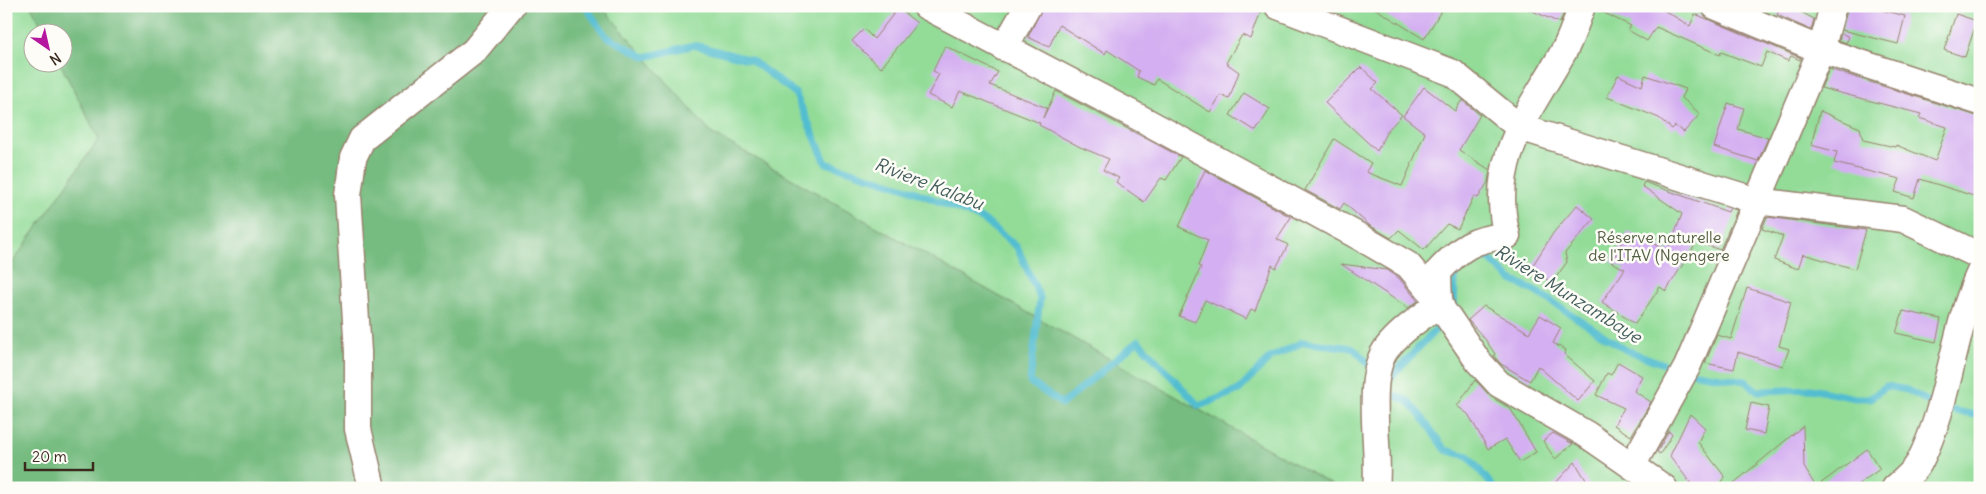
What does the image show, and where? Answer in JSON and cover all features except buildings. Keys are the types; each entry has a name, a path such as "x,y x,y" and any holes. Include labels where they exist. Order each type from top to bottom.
{"street":[{"path":"372,488 358,429 358,352 348,194 353,158 362,139 474,51 511,6"},
{"path":"926,6 1165,131 1408,265 1446,314 1478,361 1499,384 1586,434 1664,488"},
{"path":"1004,48 1028,6"},
{"path":"1278,6 1453,73 1519,127 1757,201 1903,219 1980,256"},
{"path":"1446,314 1438,272 1456,252 1484,238 1507,236 1502,218 1502,190 1506,160 1519,127 1566,46 1582,6"},
{"path":"1714,6 1821,50 1980,102"},
{"path":"1632,466 1682,375 1821,50 1833,6"},
{"path":"1895,488 1918,464 1927,443 1940,408 1977,285"},
{"path":"1376,488 1378,469 1375,410 1377,372 1386,349 1400,335 1446,314"}],"green space":[{"path":"6,6 31,6 40,22 22,22 22,72 65,72 99,139 13,262 6,282"},
{"path":"31,6 601,6 711,133 1337,488 14,488 6,477 6,282 13,262 99,139 65,72 72,72 72,22 40,22"},
{"name":"Réserve naturelle de l'ITAV (Ngengere","path":"601,6 1980,6 1980,488 1337,488 711,133"}],"waterway":[{"name":"Riviere Kalabu","path":"585,6 606,36 645,57 694,45 751,60 795,93 826,163 908,189 984,220 1017,247 1040,298 1030,382 1062,404 1138,341 1199,406 1239,390 1270,358 1303,342 1353,348 1372,367"},
{"name":"Riviere Munzambaye","path":"1454,313 1455,277 1461,259 1488,258 1510,279 1540,294 1626,350 1680,370"},
{"name":"Riviere Munzambaye","path":"1386,382 1444,321"},
{"name":"Riviere Munzambaye","path":"1690,372 1745,381 1758,391 1811,389 1855,398 1871,398 1886,386 1907,390 1935,405"},
{"path":"1384,387 1383,391 1408,401 1445,450 1468,456 1494,488"},
{"path":"1945,409 1980,416"}]}
